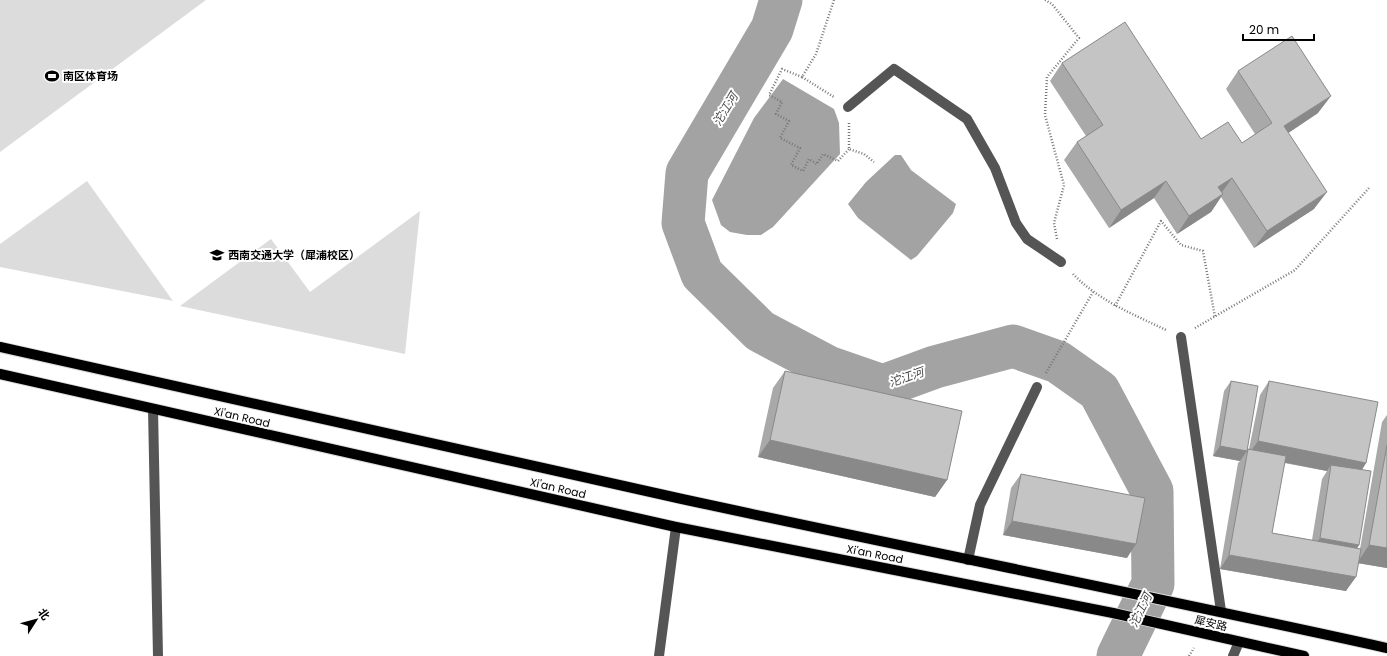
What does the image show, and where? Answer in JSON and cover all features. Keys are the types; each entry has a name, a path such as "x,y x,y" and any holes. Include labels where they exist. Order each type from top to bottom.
{"main road":[{"name":"Xi'an Road","path":"0,347 673,498 1101,588 1190,604 1387,648"},
{"name":"Xi'an Road","path":"0,374 676,527 1113,613"},
{"name":"犀安路","path":"1113,613 1304,656"}],"street":[{"path":"848,106 894,69 967,120 995,168 1016,223 1028,239 1061,262"},
{"path":"1181,337 1221,611"},
{"path":"968,560 980,505 1037,387"},
{"path":"153,409 158,656"},
{"path":"659,656 676,527"},
{"path":"1233,656 1239,642"}],"path":[{"path":"802,77 816,54 834,0"},
{"path":"1045,0 1052,4 1079,38 1047,77 1045,115 1064,185 1054,223 1061,262 1086,288 1115,306 1181,337 1296,270 1369,188"},
{"path":"782,69 802,77 848,106 849,149 838,161 823,154 817,164 809,159 803,171 792,164 800,148 780,138 789,121 776,114 782,102 769,95 782,69"},
{"path":"849,149 864,154 874,162"},
{"path":"1115,306 1161,221 1180,246 1203,251 1215,317"},
{"path":"1037,387 1093,292"}],"shaded area":[{"name":"南区体育场","path":"0,0 206,0 0,152"},
{"path":"783,79 834,109 839,123 840,154 773,227 761,235 747,235 730,232 721,225 712,200 754,118"},
{"path":"895,155 901,155 911,170 956,204 953,213 917,256 911,260 858,218 848,204 866,182"},
{"path":"87,181 173,301 0,267 0,244"},
{"path":"420,211 405,354 180,306 271,239 310,292"}],"building":[{"path":"1125,22 1201,139 1228,122 1242,143 1272,123 1238,71 1292,36 1331,96 1284,126 1327,192 1267,231 1232,178 1218,187 1223,194 1189,216 1166,181 1121,210 1077,142 1103,125 1062,63"},
{"path":"785,371 962,411 947,480 770,440"},
{"path":"1231,381 1258,386 1247,451 1220,446"},
{"path":"1269,381 1378,402 1366,463 1258,441"},
{"path":"1387,445 1387,548 1369,545"},
{"path":"1248,449 1286,456 1272,533 1361,549 1356,577 1229,555"},
{"path":"1331,465 1371,471 1359,545 1320,538"},
{"path":"1021,474 1145,498 1136,544 1012,521"}],"waterway":[{"name":"沱江河","path":"781,0 772,29 687,173 683,223 702,274 760,331 828,367 883,386 935,367 1013,346 1058,362 1099,391 1152,491 1153,584 1118,656"}],"place":[{"name":"南区体育场","path":"52,76"},
{"name":"西南交通大学（犀浦校区）","path":"217,255"}]}
